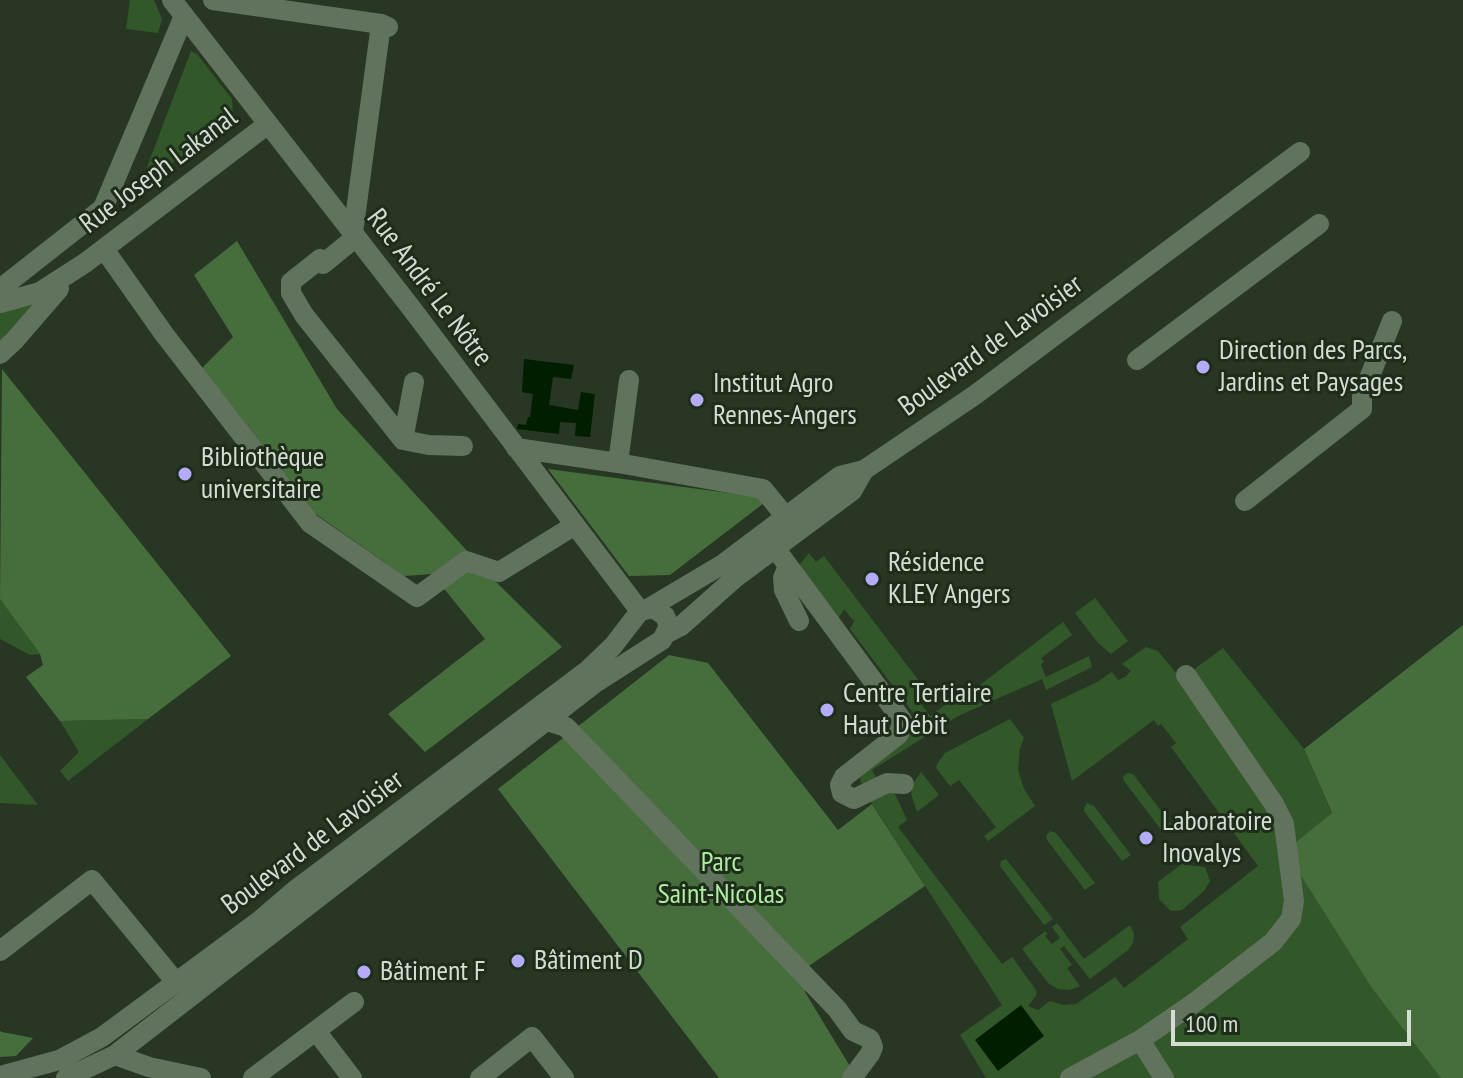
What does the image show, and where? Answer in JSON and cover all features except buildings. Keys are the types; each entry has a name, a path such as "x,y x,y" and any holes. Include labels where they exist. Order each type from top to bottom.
{"street":[{"path":"213,0 385,25 354,235 322,262 291,282 291,293 304,315 403,440 463,446"},
{"path":"0,289 103,208 175,4"},
{"name":"Rue André Le Nôtre","path":"175,4 641,612"},
{"name":"Rue Joseph Lakanal","path":"0,303 40,292 85,263 268,124"},
{"name":"Boulevard de Lavoisier","path":"0,1076 35,1068 82,1049 139,1010 588,670 641,612 723,564 840,476 864,470 975,395 1300,152"},
{"path":"1137,360 1319,224"},
{"path":"104,249 164,334 310,523 417,597 466,561 499,572 575,525"},
{"name":"Rue Joseph Lakanal","path":"0,354 85,263"},
{"path":"1245,501 1362,409 1362,396 1392,321"},
{"path":"618,463 629,380"},
{"path":"403,440 414,382"},
{"path":"516,448 763,489 786,517"},
{"name":"Boulevard de Lavoisier","path":"66,1078 115,1055 595,683 681,626 735,578 852,491 864,470"},
{"path":"775,548 902,720 899,734 844,777 840,785 842,793 854,799 887,783 904,784"},
{"path":"788,566 783,584 790,607 799,621"},
{"path":"657,609 665,616 669,626 661,639 647,644 637,639 633,629 641,612 657,609"},
{"path":"1070,1078 1140,1040 1194,1003 1273,942 1286,928 1293,910 1284,824 1274,804 1186,675"},
{"path":"547,721 566,727 837,1009 853,1031 870,1039 873,1047 870,1054 852,1078"},
{"path":"0,951 92,880 175,981"},
{"path":"253,1078 354,1002"},
{"path":"316,1031 352,1078"},
{"path":"480,1078 532,1037 564,1078"},
{"path":"1140,1040 1164,1078"},
{"path":"115,1055 149,1067 201,1078"}],"shaded area":[{"path":"130,0 154,0 162,19 158,33 126,29"},
{"path":"191,51 197,54 232,99 233,115 219,129 152,178 147,167"},
{"path":"38,299 0,346 0,309"},
{"path":"524,359 574,365 571,379 553,377 549,405 578,410 581,392 595,394 590,437 575,436 576,423 560,422 559,434 517,429 518,424 526,425 530,417 533,394 522,392"},
{"path":"809,553 816,562 824,556 925,685 914,694 930,716 959,695 957,685 972,691 1063,622 1072,635 1041,658 1046,677 1089,656 1092,667 1046,690 1042,679 958,716 872,770 877,780 863,789 859,775 914,731 915,715 850,629 854,621 844,609 837,621 796,569"},
{"path":"1095,598 1128,641 1111,654 1098,643 1075,613"},
{"path":"0,599 40,654 30,655 0,639"},
{"path":"1146,647 1158,651 1181,679 1223,648 1304,749 1332,814 1295,843 1442,1078 986,1078 960,1035 1002,1005 868,797 893,792 907,820 898,827 1002,964 1012,957 1036,990 1036,996 1028,1006 1038,1010 1050,1001 1063,1005 1076,1004 1115,977 1124,988 1188,939 1180,927 1258,866 1171,747 1176,743 1154,720 1072,781 1051,704 1112,672 1118,680 1125,677 1131,671 1122,664"},
{"path":"148,719 68,781 60,771 79,752 60,721"},
{"path":"1010,719 1024,738 1018,770 1024,789 1035,806 988,841 984,836 996,827 959,780 950,786 936,768 945,753"},
{"path":"0,755 38,805 0,803"},
{"path":"921,772 939,795 917,812 911,793"},
{"path":"1127,773 1133,774 1171,824 1162,831 1124,781"},
{"path":"1087,803 1094,806 1131,855 1122,861 1084,811"},
{"path":"1050,831 1056,833 1095,883 1085,890 1047,840"},
{"path":"1006,859 1053,919 1044,925 1000,866 1001,861"},
{"path":"1183,863 1205,867 1210,881 1204,891 1182,910 1171,911 1159,899 1158,882"},
{"path":"1057,923 1084,959 1130,925 1134,934 1133,943 1090,979 1064,946 1060,949 1072,965 1067,968 1080,986 1070,990 1058,989 1048,983 1022,949 1045,931 1052,944 1060,938 1052,927"},
{"path":"1021,1005 1044,1036 998,1071 975,1040"}],"green space":[{"path":"237,241 337,409 492,578 562,647 425,752 388,714 485,639 432,574 404,576 313,512 200,370 233,337 194,275"},
{"path":"2,369 231,656 148,719 60,721 26,677 43,665 40,654 0,599"},
{"path":"548,469 759,497 764,503 670,575 629,576"},
{"path":"1463,625 1463,1078 1441,1078 1372,988 1295,866 1295,843 1332,813 1304,749"},
{"name":"Parc Saint-Nicolas","path":"669,655 708,663 838,830 872,804 925,886 806,968 805,992 857,1078 719,1078 498,789"},
{"path":"0,1031 33,1038 16,1056 0,1057"}],"place":[{"name":"Direction des Parcs, Jardins et Paysages","path":"1203,367"},
{"name":"Institut Agro Rennes-Angers","path":"697,400"},
{"name":"Bibliothèque universitaire","path":"185,474"},
{"name":"Résidence KLEY Angers","path":"872,579"},
{"name":"Centre Tertiaire Haut Débit","path":"827,710"},
{"name":"Laboratoire Inovalys","path":"1146,838"},
{"name":"Bâtiment D","path":"518,961"},
{"name":"Bâtiment F","path":"364,972"}]}
